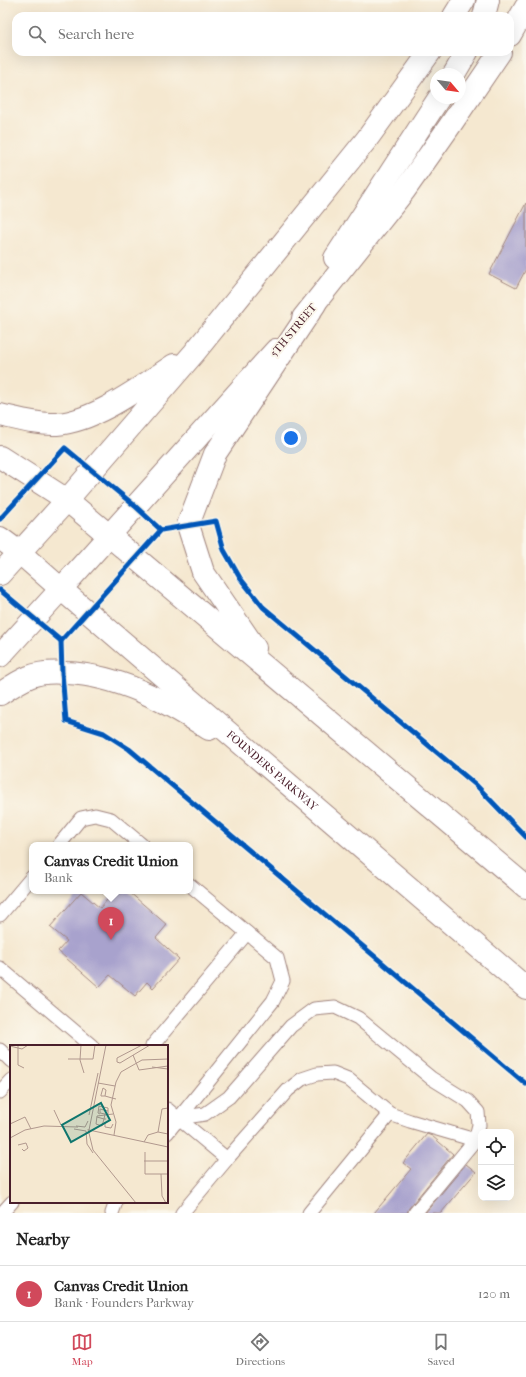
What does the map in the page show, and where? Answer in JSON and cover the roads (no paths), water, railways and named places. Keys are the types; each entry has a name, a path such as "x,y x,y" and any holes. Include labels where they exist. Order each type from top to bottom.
{"main road":[{"path":"456,12 464,0"},
{"path":"485,12 488,0"},
{"path":"514,28 526,7"},
{"path":"0,574 67,500 194,353 367,139 427,56"},
{"path":"458,68 465,56"},
{"name":"5TH STREET","path":"0,656 221,412 315,304 404,191 454,121 497,56"},
{"path":"270,357 435,104"},
{"path":"275,675 236,622 203,572 188,525 215,454 315,304"},
{"path":"0,415 35,422 57,424 81,419 102,411 194,353"},
{"path":"0,457 67,500 526,887"},
{"name":"FOUNDERS PARKWAY","path":"0,538 19,552 526,988"},
{"path":"0,694 30,676 49,673 84,674 118,682 152,696 198,722 280,777"}],"lane":[{"path":"61,842 81,818 95,814 111,819 138,842"},
{"path":"0,915 29,881"},
{"path":"168,1132 273,1001 283,981 277,958 193,888"},
{"path":"153,1045 247,933"},
{"path":"0,968 91,1045"},
{"path":"178,1118 205,1114 229,1097 291,1026 314,1009 335,1007 358,1018 431,1078 468,1101 478,1112 479,1124 475,1140 415,1213"},
{"path":"182,1213 288,1090 302,1079 317,1074 334,1073 348,1079 390,1114 475,1140"},
{"path":"0,1092 10,1081"},
{"path":"168,1110 228,1159"},
{"path":"309,1213 390,1114"},
{"path":"2,1213 11,1203"},
{"path":"112,1213 116,1203"}],"place":[{"name":"Canvas Credit Union","path":"111,940"}]}
